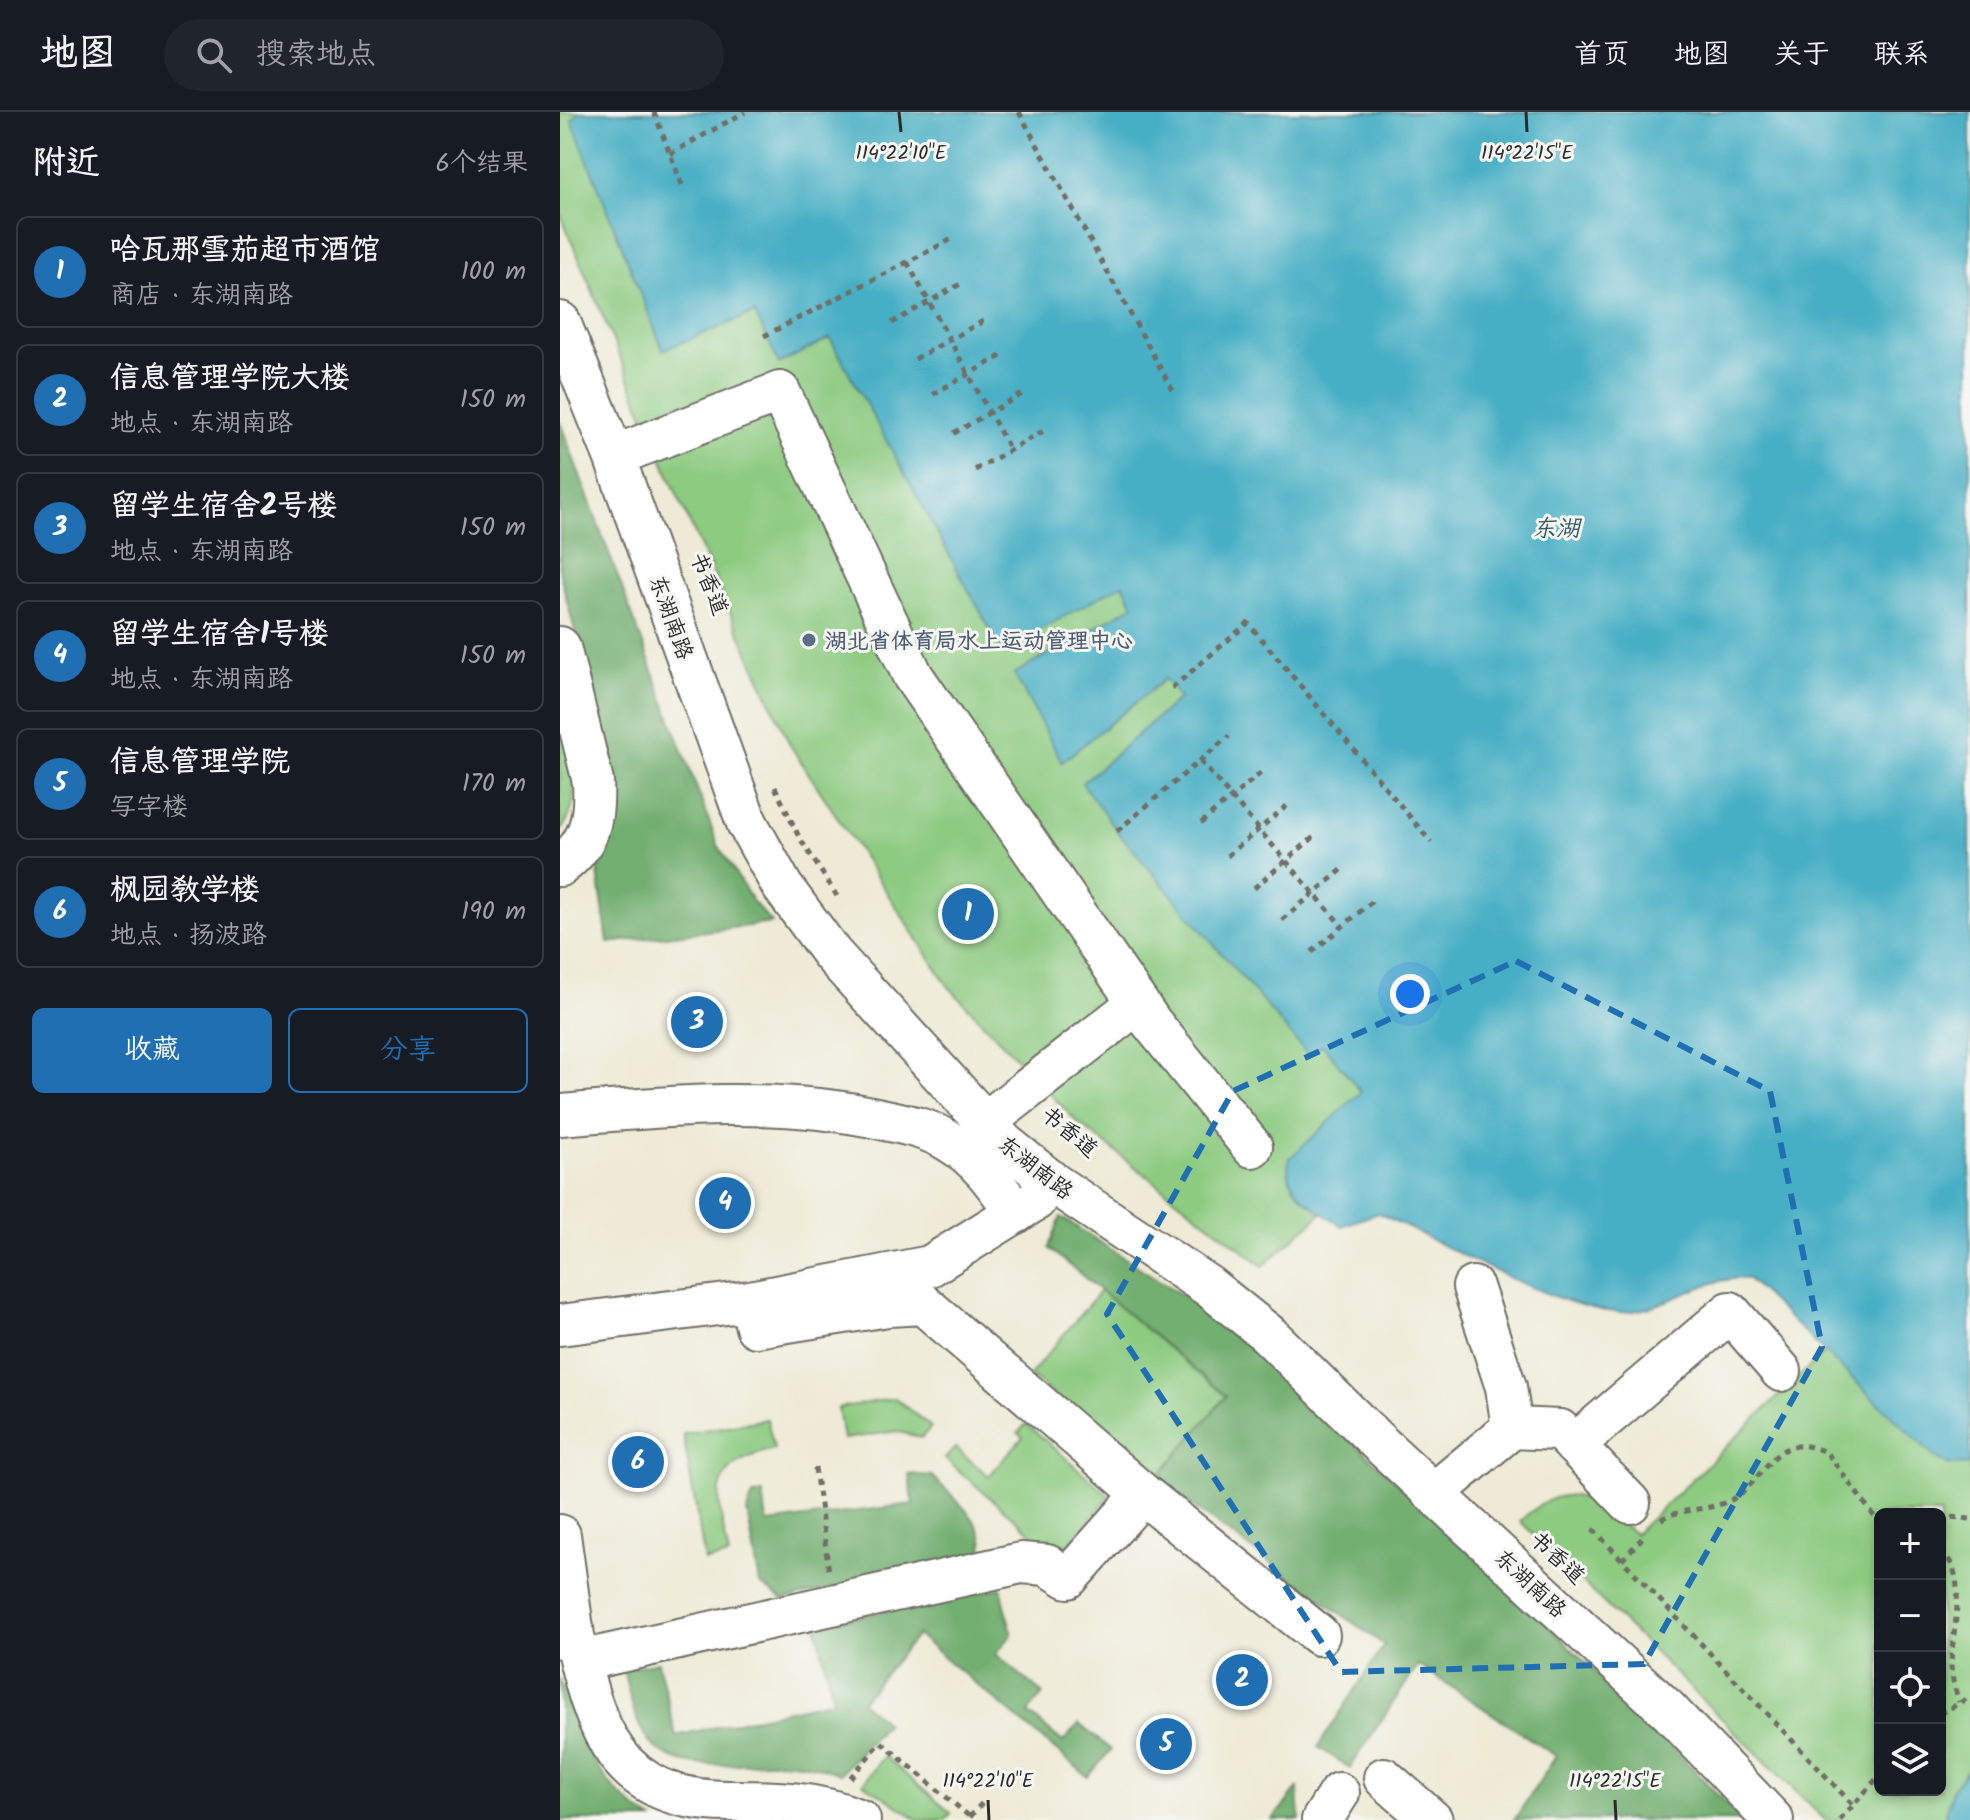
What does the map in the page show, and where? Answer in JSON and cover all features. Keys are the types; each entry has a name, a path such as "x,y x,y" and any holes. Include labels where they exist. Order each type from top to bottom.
{"street":[{"name":"东湖南路","path":"560,322 614,456 747,823 766,861 832,954 994,1134 1056,1185 1237,1308 1668,1710 1773,1820"},
{"path":"614,456 780,392 913,676 1144,1013 1252,1147"},
{"path":"560,647 593,782 594,804 592,825 586,840 575,856 560,866"},
{"path":"994,1134 1144,1013"},
{"path":"560,1115 668,1106 757,1105 849,1112 907,1125 949,1141 1026,1206 930,1266 750,1301 560,1325"},
{"path":"930,1266 988,1331"},
{"path":"1473,1287 1506,1387 1512,1428"},
{"path":"750,1301 756,1327 888,1306 923,1304 1143,1494 1319,1635"},
{"path":"1574,1445 1730,1312 1781,1371"},
{"path":"1434,1493 1512,1428 1560,1430 1645,1519"},
{"path":"571,1645 834,1605 1021,1563 1047,1565 1068,1578 1143,1494"},
{"path":"560,1535 571,1645 612,1750 625,1766 645,1782 692,1798 768,1800 843,1813"},
{"path":"1384,1778 1432,1820"}],"path":[{"path":"654,112 682,185"},
{"path":"670,154 745,112"},
{"path":"1019,112 1173,391"},
{"path":"764,336 952,239"},
{"path":"907,262 966,375 1010,450"},
{"path":"892,323 962,283"},
{"path":"915,359 985,320"},
{"path":"933,394 1003,355"},
{"path":"954,433 1024,393"},
{"path":"975,470 1045,430"},
{"path":"1172,688 1248,623 1431,842"},
{"path":"1117,831 1229,736"},
{"path":"1200,761 1342,926"},
{"path":"1201,823 1263,771"},
{"path":"773,782 799,837 840,900"},
{"path":"1227,856 1289,804"},
{"path":"1254,888 1315,836"},
{"path":"1282,920 1344,868"},
{"path":"1312,952 1374,900"},
{"path":"1622,1560 1645,1519 1731,1500 1772,1457 1781,1451 1799,1447 1827,1453 1874,1516"},
{"path":"815,1468 834,1605"},
{"path":"1946,1517 1970,1519"},
{"path":"1593,1529 1853,1805"},
{"path":"1946,1555 1958,1571 1951,1666 1959,1702"},
{"path":"1946,1710 1970,1697"},
{"path":"843,1813 881,1742 969,1818 982,1803"},
{"path":"1840,1820 1874,1782"}],"highlighted area":[{"path":"1516,961 1770,1091 1822,1347 1644,1664 1341,1672 1107,1314 1233,1091"}],"green space":[{"path":"560,112 1094,112 1578,985 1263,1266 1076,1121 948,986 790,745 676,492 560,213"},
{"path":"560,422 718,845 753,902 772,923 608,943 596,859 613,798 608,756 560,574"},
{"path":"560,726 574,794 568,819 560,831"},
{"path":"1061,1217 1196,1304 1248,1345 1424,1507 1652,1726 1742,1820 1514,1820 1556,1756 1418,1665 1350,1768 1318,1747 1384,1645 1156,1480 1226,1396 1049,1248"},
{"path":"1100,1291 1226,1396 1156,1480 1030,1375"},
{"path":"1826,1351 1938,1460 1950,1465 1970,1464 1970,1767 1952,1790 1944,1820 1825,1820 1520,1521 1537,1507 1566,1496 1579,1497 1605,1510 1635,1534"},
{"path":"895,1398 931,1427 921,1438 897,1431 843,1439 838,1408"},
{"path":"767,1419 774,1449 735,1465 725,1475 720,1487 721,1517 729,1556 705,1561 683,1434"},
{"path":"1026,1424 1110,1496 1058,1556 945,1459 955,1448 989,1476 1023,1437 1018,1433"},
{"path":"909,1474 932,1476 967,1512 981,1533 981,1555 783,1600 760,1584 747,1511 753,1495 763,1493 767,1523 913,1504"},
{"path":"1001,1588 1012,1634 996,1654 1043,1694 1028,1713 1063,1742 1079,1724 1111,1750 1088,1777 917,1635 861,1702 886,1723 840,1774 804,1763 716,1765 678,1760 662,1753 648,1740 635,1715 623,1669 658,1662 676,1736 833,1700 816,1625"},
{"path":"560,1679 584,1741 604,1776 617,1792 653,1820 560,1820"},
{"path":"884,1756 951,1813 945,1820 919,1820 863,1783"},
{"path":"1298,1788 1300,1820 1272,1820"}],"water":[{"name":"东湖","path":"579,112 1970,112 1970,1464 1950,1465 1938,1460 1748,1279 1703,1286 1642,1310 1601,1310 1537,1290 1378,1213 1342,1226 1304,1198 1290,1180 1290,1158 1361,1092 1323,1045 1308,1055 1117,831 1082,783 1180,698 1165,679 1062,762 1014,674 1134,605 1123,584 1002,651 830,338 779,364 755,313 663,350 572,121"},
{"path":"1970,1767 1970,1820 1944,1820 1952,1789"}],"place":[{"name":"湖北省体育局水上运动管理中心","path":"809,640"},
{"name":"哈瓦那雪茄超市酒馆","path":"968,914"},
{"name":"留学生宿舍2号楼","path":"697,1022"},
{"name":"留学生宿舍1号楼","path":"725,1203"},
{"name":"枫园教学楼","path":"638,1462"},
{"name":"信息管理学院大楼","path":"1242,1680"},
{"name":"信息管理学院","path":"1166,1744"}]}
